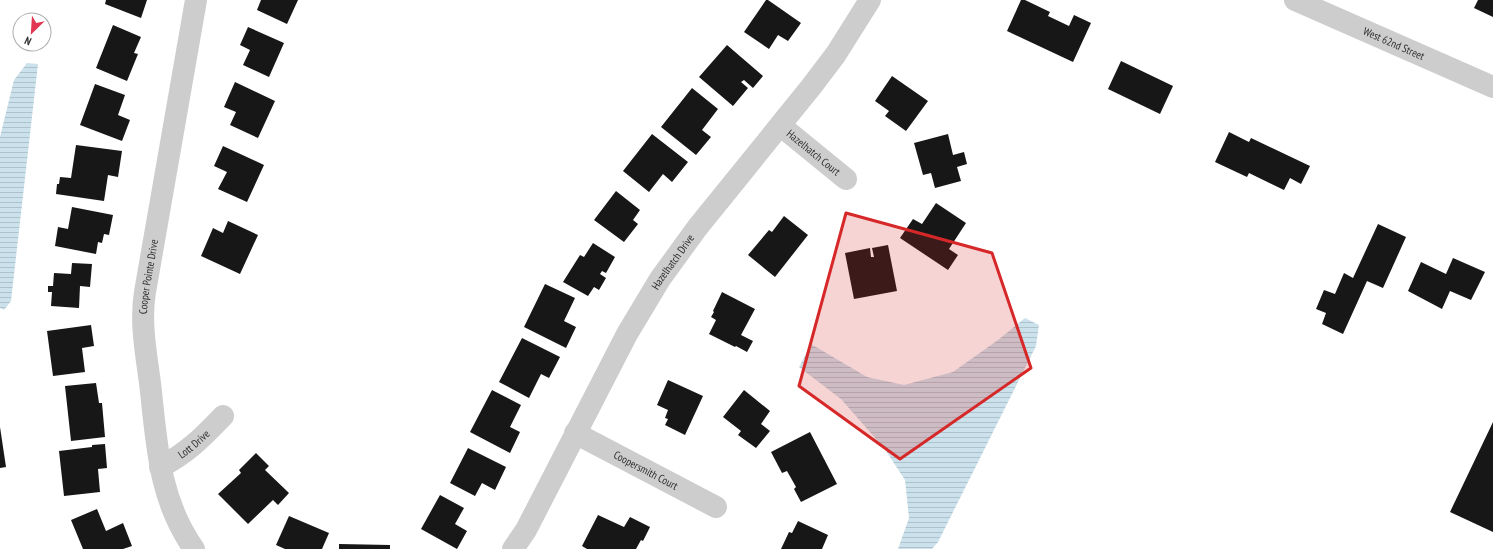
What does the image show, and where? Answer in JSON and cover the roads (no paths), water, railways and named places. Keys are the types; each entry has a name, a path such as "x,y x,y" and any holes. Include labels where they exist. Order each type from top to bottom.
{"street":[{"name":"Cooper Pointe Drive","path":"194,549 179,525 164,487 160,467 143,331 144,299 196,0"},
{"name":"Hazelhatch Drive","path":"513,549 526,530 627,334 660,279 697,228 781,126 836,54 870,0"},
{"name":"West 62nd Street","path":"1295,0 1493,88"},
{"name":"Hazelhatch Court","path":"781,126 846,179"},
{"name":"Lott Drive","path":"160,467 190,449 223,416"},
{"name":"Coopersmith Court","path":"575,433 716,508"}],"water":[{"path":"27,63 38,64 11,301 4,310 0,308 0,137 14,80"},
{"path":"1025,318 1039,325 1036,346 938,542 932,549 898,549 909,518 905,480 884,448 841,399 799,367 811,344 867,377 904,385 953,372 998,340"}]}
